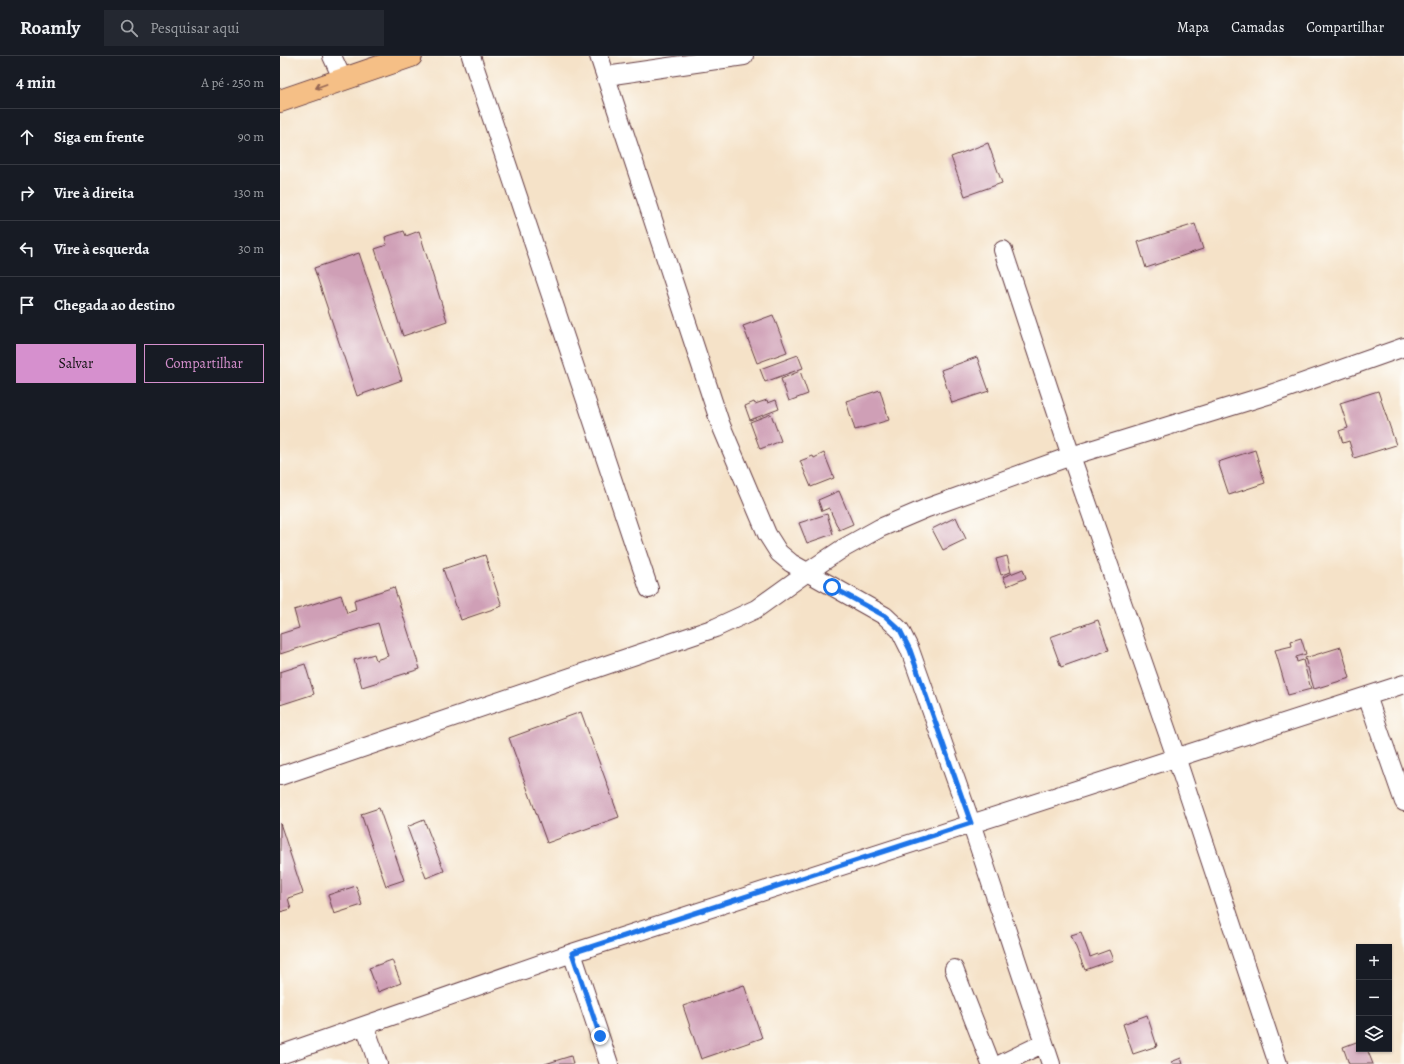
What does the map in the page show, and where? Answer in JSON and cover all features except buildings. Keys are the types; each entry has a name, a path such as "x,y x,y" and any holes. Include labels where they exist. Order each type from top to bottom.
{"highway":[{"path":"280,100 411,56"}],"street":[{"path":"332,56 342,78"},
{"path":"471,56 649,589"},
{"path":"599,56 720,423 767,534 779,553 791,563 806,573 885,616 900,630 910,650 971,823 1051,1064"},
{"path":"606,76 744,56"},
{"path":"1003,250 1071,456 1176,757 1278,1064"},
{"path":"280,776 715,628 756,609 842,549 880,528 934,505 1071,456 1268,395 1404,347"},
{"path":"280,1055 572,953 1404,684"},
{"path":"1367,696 1404,802"},
{"path":"572,953 609,1064"},
{"path":"954,969 991,1064"},
{"path":"365,1026 378,1064"},
{"path":"1001,1064 1044,1043"}],"route":[{"path":"600,1036 572,953 971,823 910,650 900,630 885,616 832,587"}]}
